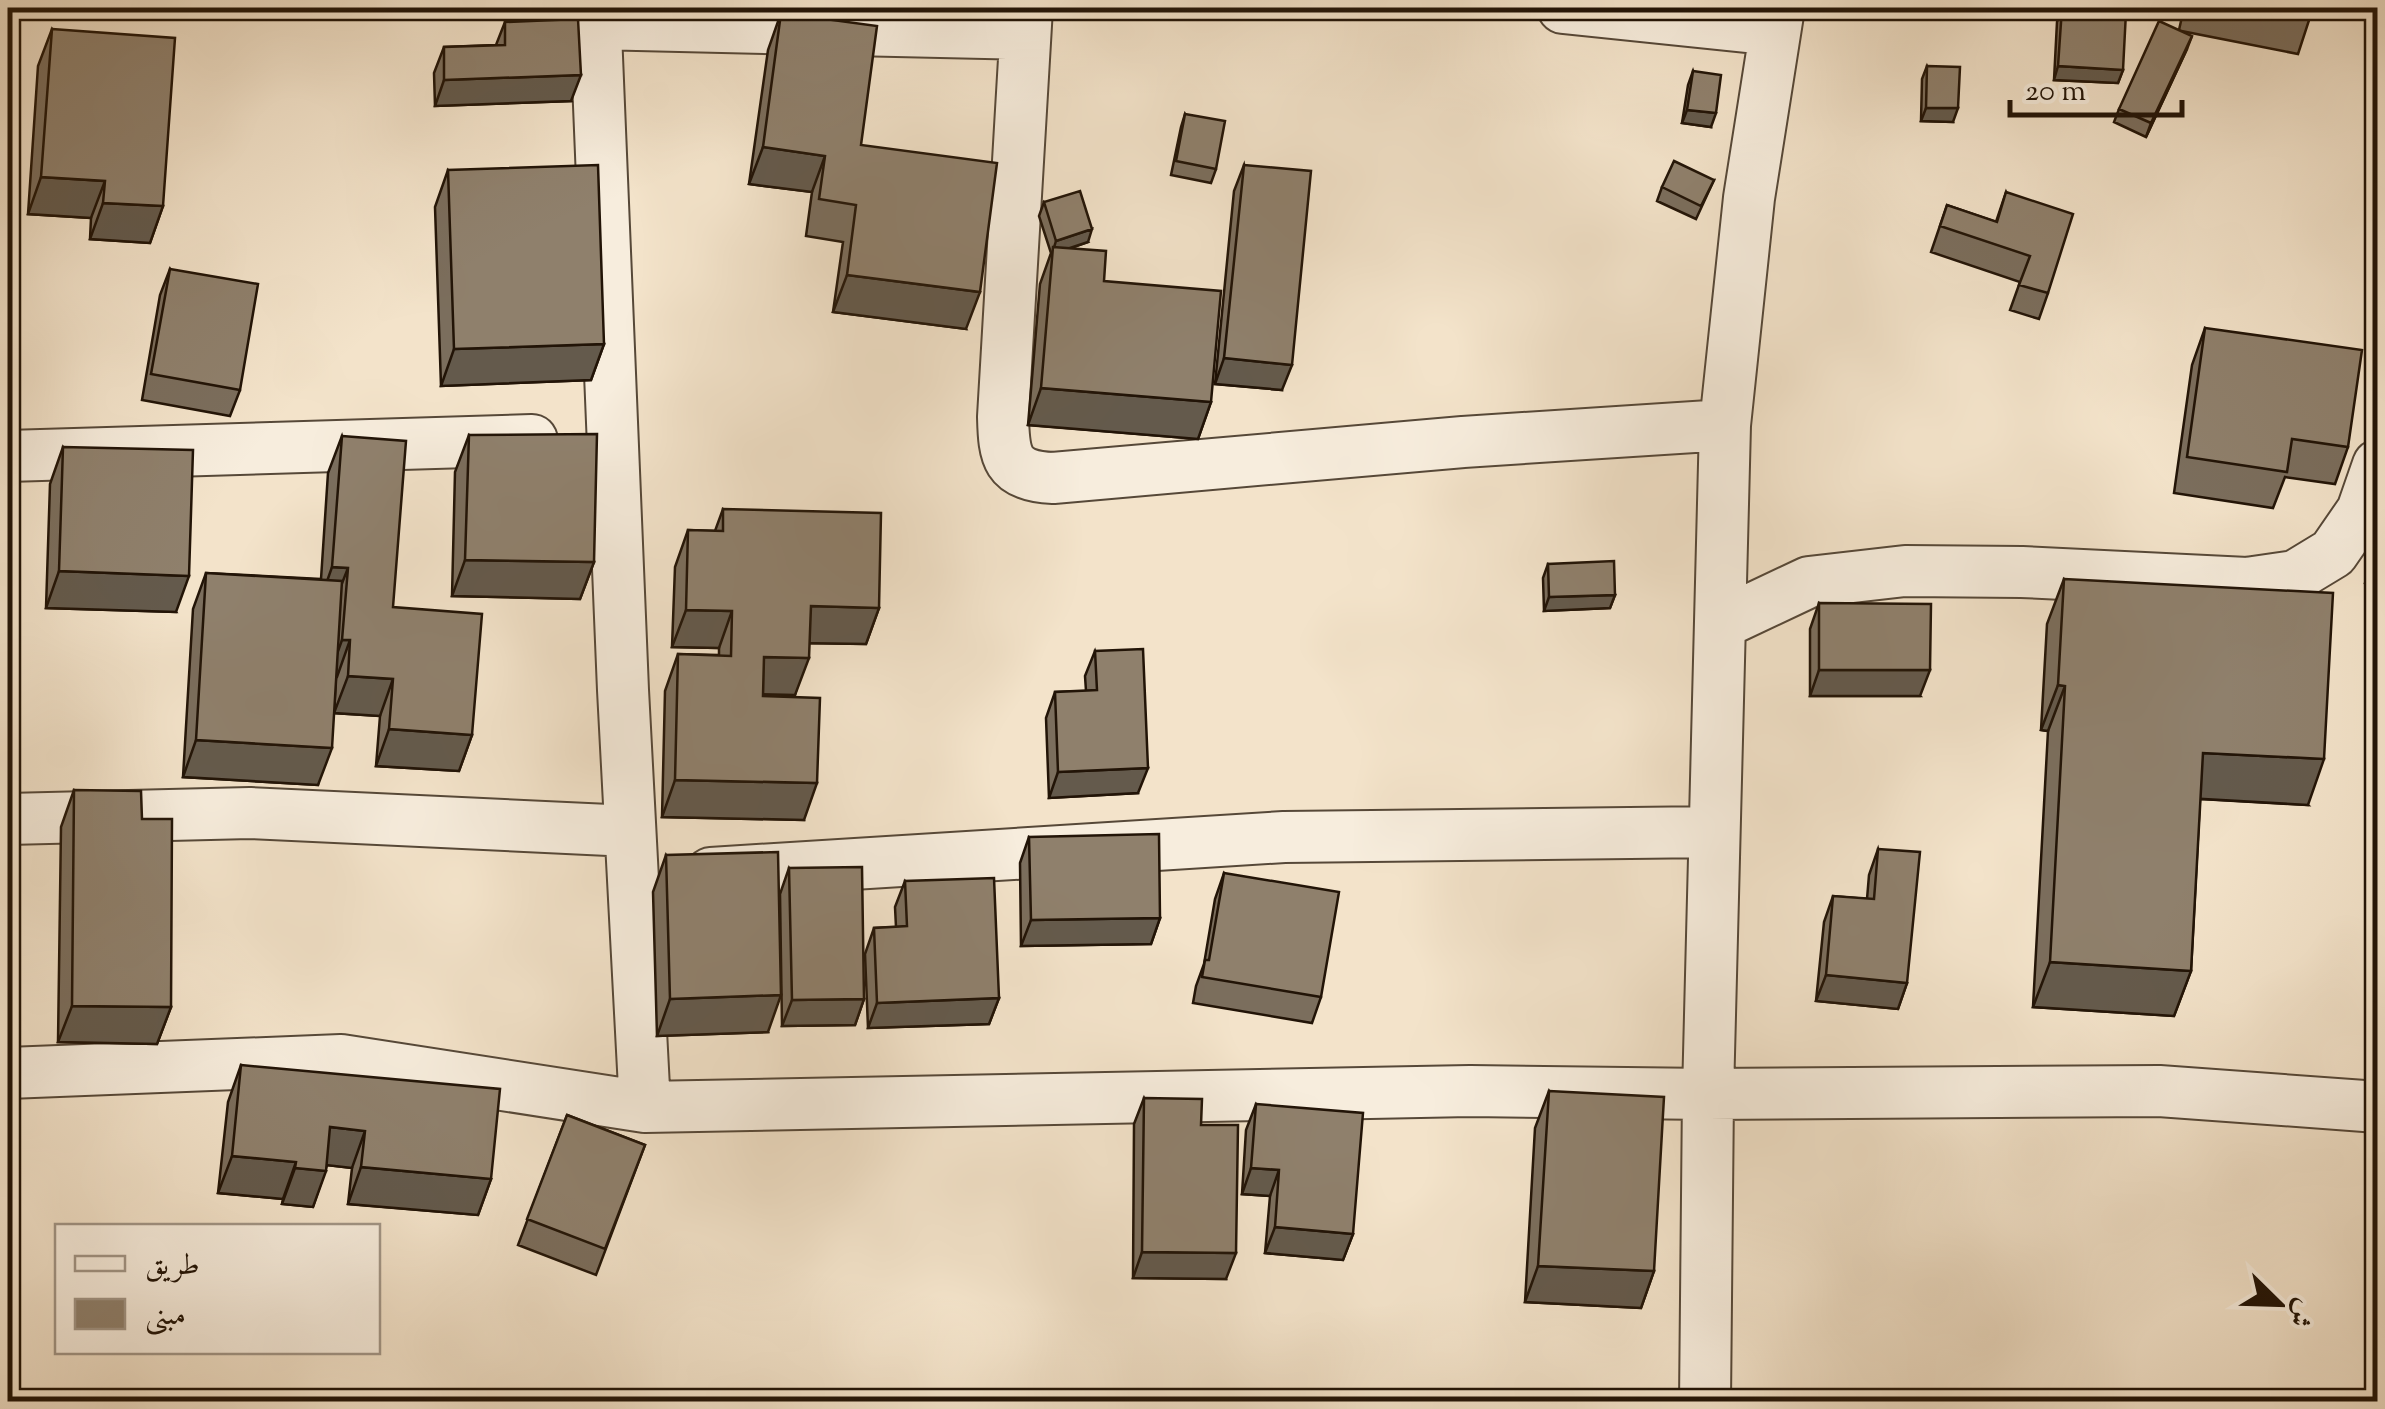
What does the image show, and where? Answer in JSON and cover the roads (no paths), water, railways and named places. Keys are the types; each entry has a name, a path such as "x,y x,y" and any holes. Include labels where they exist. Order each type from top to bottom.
{"street":[{"path":"1564,8 1777,19 1749,198 1725,425 1704,1402"},
{"path":"645,1108 595,16 1026,21 1003,417 1004,452 1010,462 1037,477 1725,425"},
{"path":"8,456 612,437"},
{"path":"1720,624 1809,582 1905,570 2247,583 2295,576 2333,553 2362,511 2378,465"},
{"path":"8,819 250,813 631,855 1284,836 1714,832"},
{"path":"8,1073 341,1060 645,1108 1470,1091 2159,1091 2378,1107"}]}
